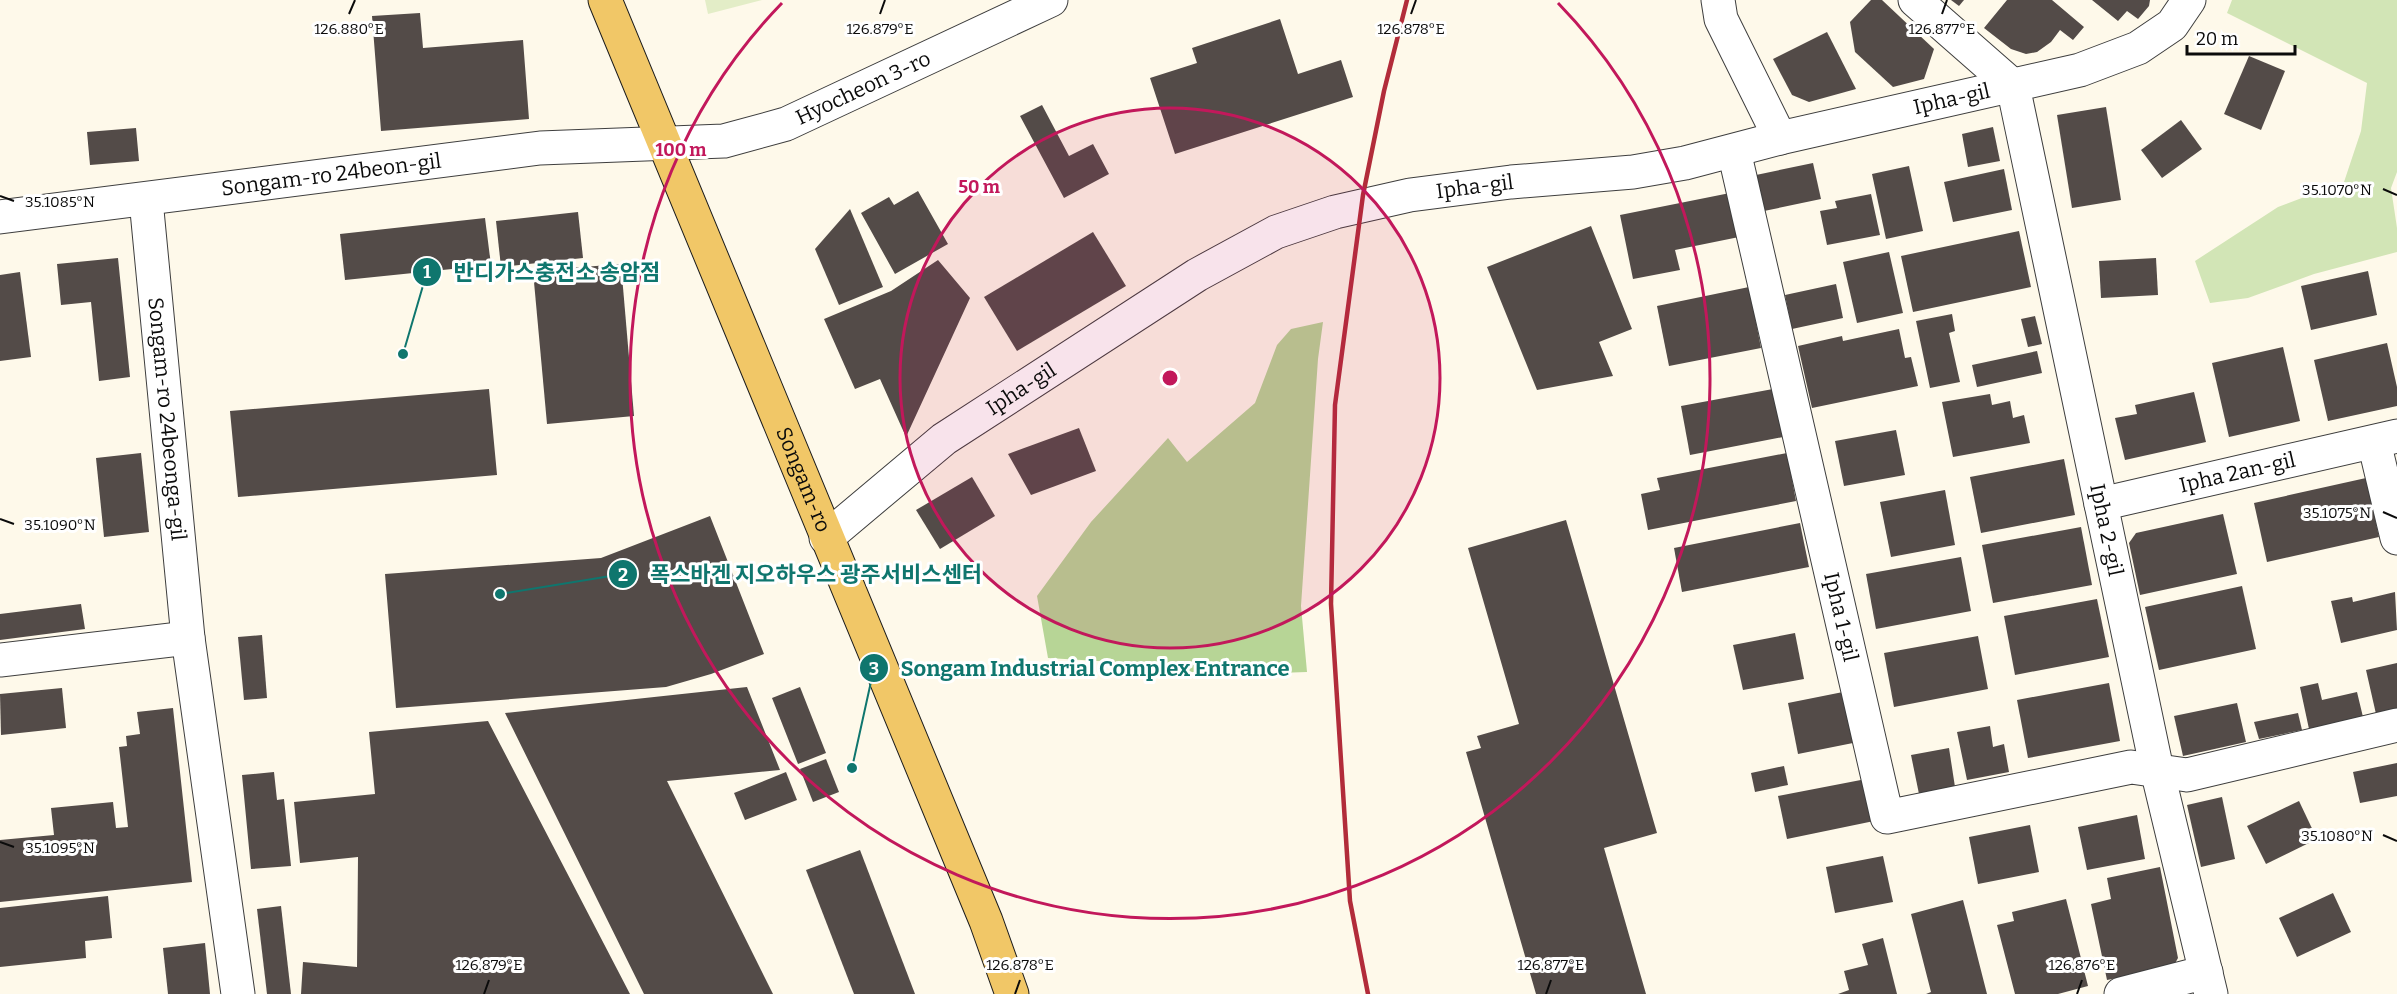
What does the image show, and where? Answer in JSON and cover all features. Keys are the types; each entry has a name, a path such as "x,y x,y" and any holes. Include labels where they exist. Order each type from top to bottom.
{"main road":[{"name":"Songam-ro","path":"605,0 986,921 1012,994"}],"street":[{"name":"Hyocheon 3-ro","path":"664,142 724,141 786,124 1051,0"},
{"path":"1718,0 1721,19 1780,138"},
{"path":"1915,0 2013,86"},
{"name":"Ipha-gil","path":"826,538 944,439 1197,275 1276,232 1335,212 1410,195 1511,182 1633,172 1685,163 1780,138 2080,70 2138,48 2172,25 2189,0"},
{"name":"Ipha 2-gil","path":"2013,86 2157,770 2208,983 2121,994"},
{"name":"Songam-ro 24beon-gil","path":"0,218 540,148 664,142"},
{"name":"Ipha 1-gil","path":"1734,151 1887,817 2131,767 2157,770"},
{"name":"Songam-ro 24beonga-gil","path":"146,200 188,638 238,994"},
{"name":"Ipha 2an-gil","path":"2101,504 2386,439 2397,538"},
{"path":"0,660 188,638"},
{"path":"2157,770 2187,775 2397,725"}],"green space":[{"path":"705,0 762,0 708,14"},
{"path":"2232,0 2397,0 2397,172 2391,188 2397,228 2397,252 2314,274 2248,298 2210,303 2195,261 2278,207 2344,182 2361,131 2367,83 2227,13"},
{"path":"1323,322 1318,359 1301,606 1307,672 1215,675 1115,662 1048,658 1037,596 1091,522 1168,438 1187,462 1255,403 1277,345 1291,329"}],"building":[{"path":"1871,0 1882,0 1934,49 1924,79 1893,87 1855,52 1850,22"},
{"path":"1951,0 1964,0 1959,6"},
{"path":"2007,0 2052,0 2084,27 2073,40 2060,30 2051,42 2037,52 2026,54 2011,49 1984,28"},
{"path":"2092,0 2150,0 2149,6 2138,19 2127,11 2118,21"},
{"path":"420,13 423,48 523,40 529,119 381,131 372,16"},
{"path":"1280,19 1298,74 1341,60 1353,97 1175,154 1150,78 1197,63 1192,48"},
{"path":"1827,32 1856,89 1809,102 1792,95 1773,59"},
{"path":"2249,56 2285,71 2261,130 2224,114"},
{"path":"1042,105 1069,156 1093,144 1109,174 1064,198 1020,116"},
{"path":"2106,107 2121,200 2072,208 2057,115"},
{"path":"2181,120 2202,149 2162,178 2141,150"},
{"path":"1993,127 2000,161 1968,167 1962,134"},
{"path":"136,128 139,161 90,165 87,132"},
{"path":"1813,163 1821,199 1764,211 1756,175"},
{"path":"1909,166 1923,231 1886,239 1872,174"},
{"path":"2004,169 2012,210 1953,222 1944,182"},
{"path":"918,191 948,244 895,274 861,213 889,197 894,205"},
{"path":"1730,193 1739,237 1675,250 1680,270 1633,279 1620,215"},
{"path":"1871,194 1880,235 1827,245 1820,211 1837,208 1835,201"},
{"path":"850,209 883,287 839,305 815,249"},
{"path":"578,212 583,258 501,267 496,221"},
{"path":"485,218 491,265 345,280 340,234"},
{"path":"1591,226 1632,329 1599,342 1613,376 1537,390 1487,267"},
{"path":"2019,231 2031,287 1913,312 1901,256"},
{"path":"1093,232 1126,286 1017,351 984,297"},
{"path":"1889,252 1903,313 1857,323 1843,262"},
{"path":"118,258 130,377 99,381 91,302 61,305 57,264"},
{"path":"2156,258 2158,295 2101,298 2099,261"},
{"path":"938,260 970,298 906,437 880,379 855,389 824,319 891,291"},
{"path":"621,264 634,416 547,424 533,271"},
{"path":"2368,271 2377,315 2311,330 2301,286"},
{"path":"20,272 31,357 0,361 0,275"},
{"path":"1836,284 1843,318 1792,329 1785,295"},
{"path":"1749,287 1761,348 1669,366 1657,306"},
{"path":"1952,314 1955,331 1949,333 1960,382 1930,388 1916,321"},
{"path":"2035,316 2042,344 2028,347 2021,319"},
{"path":"1899,329 1905,358 1911,357 1918,386 1812,408 1798,346 1842,336 1843,341"},
{"path":"2387,343 2397,387 2397,406 2328,421 2314,360"},
{"path":"2283,347 2300,421 2229,437 2212,363"},
{"path":"2037,351 2042,373 1977,387 1972,365"},
{"path":"489,389 497,475 238,497 230,411"},
{"path":"1773,389 1783,437 1690,455 1681,406"},
{"path":"2194,392 2206,442 2125,460 2115,418 2137,414 2135,405"},
{"path":"1990,394 1992,405 2010,401 2013,418 2024,415 2030,443 1953,457 1942,402"},
{"path":"1079,428 1096,471 1031,495 1008,454"},
{"path":"1896,430 1905,475 1844,486 1835,441"},
{"path":"141,453 149,532 104,537 96,458"},
{"path":"1787,453 1796,501 1648,530 1641,494 1660,490 1657,478"},
{"path":"2064,459 2075,515 1981,533 1970,477"},
{"path":"972,477 995,516 940,549 916,510"},
{"path":"2366,478 2379,537 2267,562 2254,503"},
{"path":"1945,490 1955,545 1891,557 1880,502"},
{"path":"2223,514 2237,574 2140,595 2129,543 2136,533"},
{"path":"710,516 764,654 711,674 666,687 396,708 385,574 601,558"},
{"path":"1566,520 1657,833 1604,848 1646,994 1536,994 1466,752 1481,748 1477,736 1519,724 1468,548"},
{"path":"1800,523 1809,567 1682,592 1674,548"},
{"path":"2081,527 2092,585 1993,603 1982,545"},
{"path":"1961,557 1971,611 1876,629 1866,574"},
{"path":"2242,586 2256,649 2159,670 2145,607"},
{"path":"2395,592 2397,630 2341,643 2331,601 2352,597 2353,602"},
{"path":"2097,599 2109,657 2015,675 2004,616"},
{"path":"81,604 85,629 0,640 0,614"},
{"path":"1795,633 1804,679 1743,690 1733,645"},
{"path":"262,635 267,698 244,700 238,637"},
{"path":"1978,636 1988,689 1894,707 1884,653"},
{"path":"2397,663 2397,710 2376,714 2366,670"},
{"path":"2109,683 2120,741 2028,758 2017,700"},
{"path":"2318,683 2322,700 2357,692 2363,717 2309,729 2300,687"},
{"path":"747,687 780,770 667,781 773,994 644,994 505,713"},
{"path":"800,687 826,753 798,764 772,698"},
{"path":"62,688 66,728 1,735 0,694"},
{"path":"1843,692 1853,743 1798,754 1788,703"},
{"path":"2237,703 2246,742 2183,756 2174,716"},
{"path":"173,708 192,882 0,902 0,840 54,835 51,808 113,802 116,828 128,827 119,747 127,746 126,736 140,734 137,712"},
{"path":"2298,713 2302,730 2259,739 2254,722"},
{"path":"488,721 630,994 301,994 303,962 357,967 358,857 300,863 294,802 375,794 369,732"},
{"path":"1990,726 1993,747 2004,744 2009,772 1967,780 1957,732"},
{"path":"1949,748 1955,787 1919,794 1911,755"},
{"path":"826,759 839,792 813,802 800,769"},
{"path":"2397,763 2397,796 2360,803 2353,772"},
{"path":"1784,766 1788,785 1755,792 1751,773"},
{"path":"274,772 277,800 284,799 291,866 251,869 242,775"},
{"path":"786,772 797,800 745,820 734,793"},
{"path":"1866,779 1874,821 1787,839 1778,796"},
{"path":"2222,797 2235,859 2201,867 2187,805"},
{"path":"2299,801 2317,839 2266,864 2247,826"},
{"path":"2137,815 2145,859 2087,870 2078,827"},
{"path":"2030,825 2039,872 1978,884 1969,837"},
{"path":"860,850 915,994 854,994 806,870"},
{"path":"1883,856 1893,902 1835,913 1826,867"},
{"path":"2160,867 2178,958 2173,967 2107,980 2091,904 2111,899 2107,878"},
{"path":"2333,893 2351,932 2297,957 2279,918"},
{"path":"108,896 112,938 85,941 86,958 0,967 0,908"},
{"path":"2066,899 2088,986 2058,994 2015,994 1997,925 2014,921 2012,912"},
{"path":"1963,900 1987,994 1926,994 1931,992 1911,914"},
{"path":"281,906 291,994 267,994 257,909"},
{"path":"1883,938 1897,994 1838,994 1849,990 1844,971 1868,965 1862,944"},
{"path":"205,943 210,994 168,994 163,948"}],"railway":[{"path":"1368,994 1350,901 1331,604 1335,405 1363,195 1384,91 1407,0"}],"place":[{"name":"반디가스충전소 송암점","path":"403,354"},
{"name":"폭스바겐 지오하우스 광주서비스센터","path":"500,594"},
{"name":"Songam Industrial Complex Entrance","path":"852,768"}]}
